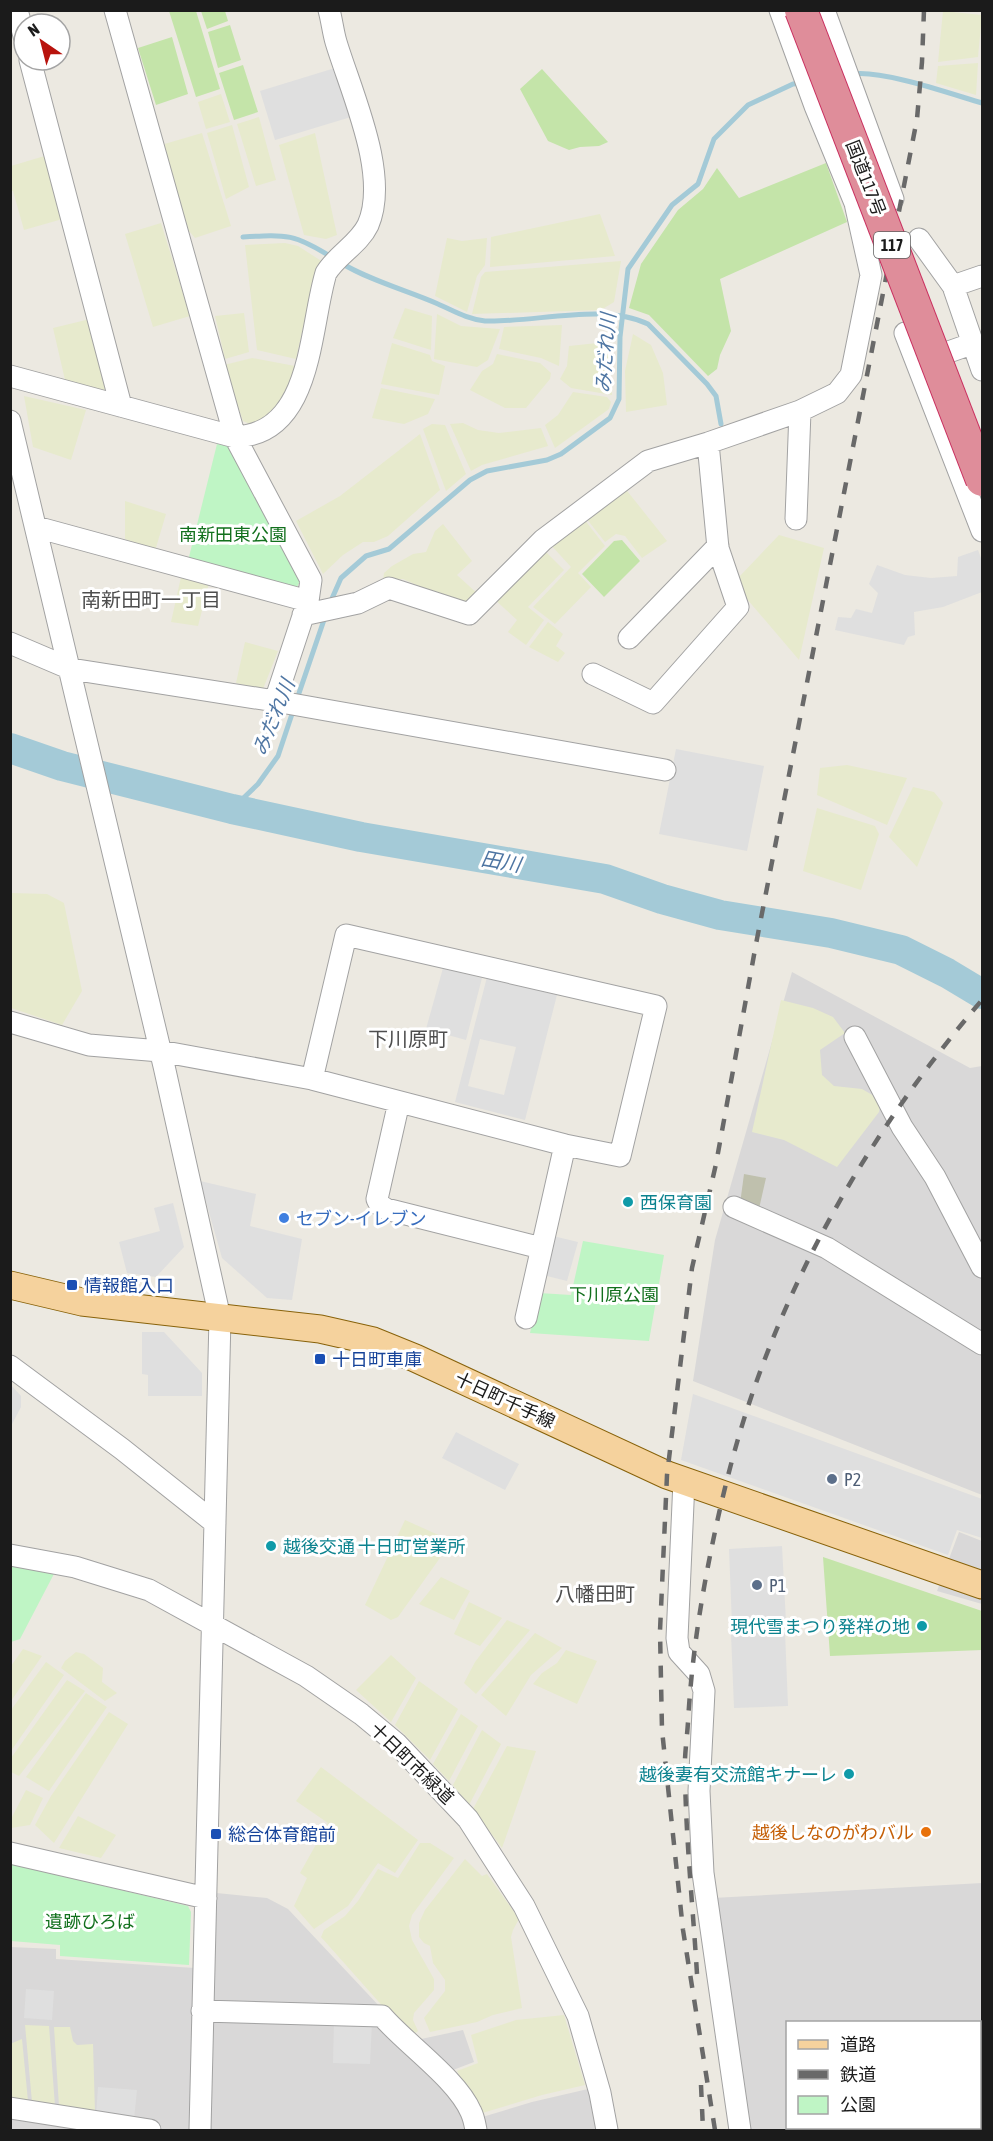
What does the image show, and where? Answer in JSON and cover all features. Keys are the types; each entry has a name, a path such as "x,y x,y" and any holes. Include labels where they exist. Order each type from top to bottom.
{"highway":[{"name":"国道117号","path":"801,10 982,480"}],"main road":[{"name":"十日町千手線","path":"10,1285 82,1302 320,1329 373,1341 684,1481 981,1581"}],"street":[{"path":"115,10 235,437 311,580 309,609 275,701"},
{"path":"10,376 235,437 251,436 271,426 286,412 297,396 306,365 326,273 333,262 359,238 367,227 372,213 375,186 371,156 336,41 329,10"},
{"path":"36,528 309,609 341,607 358,603 388,588 469,614 543,540 648,461 708,444 800,411 837,393 851,375 871,275 855,203 814,106 780,10"},
{"path":"824,10 894,199"},
{"path":"10,13 17,11"},
{"path":"33,72 121,406"},
{"path":"827,133 863,116"},
{"path":"919,239 953,286 982,369"},
{"path":"953,286 982,276"},
{"path":"904,333 982,531"},
{"path":"916,364 974,343"},
{"path":"796,519 800,411"},
{"path":"10,421 71,669 220,1318 200,2130"},
{"path":"592,674 653,704 738,607 718,546 708,444"},
{"path":"629,638 718,546"},
{"path":"10,643 71,669 275,701 665,770"},
{"path":"10,1022 89,1045 160,1051 312,1079 565,1145 620,1156 656,1006 346,935 312,1079"},
{"path":"855,1037 902,1127 935,1177 982,1267"},
{"path":"399,1102 376,1199 380,1205 386,1209 541,1248"},
{"path":"526,1318 565,1145"},
{"path":"734,1207 827,1248 982,1344"},
{"path":"10,1366 122,1449 215,1523"},
{"path":"684,1481 677,1638 680,1652 699,1674 704,1691 699,1791 703,1873 740,2130"},
{"name":"十日町市緑道","path":"10,1555 75,1567 150,1590 306,1676 361,1714 396,1743 468,1819 524,1906 578,2016 600,2093 607,2130"},
{"path":"10,1853 206,1898"},
{"path":"202,2011 382,2016 457,2090 471,2112 476,2130"},
{"path":"10,2108 150,2130"}],"shaded area":[{"path":"943,11 982,15 978,57 938,62"},
{"path":"978,63 976,95 936,83 938,66"},
{"path":"335,68 351,117 275,140 260,91"},
{"path":"221,94 230,122 206,129 198,102"},
{"path":"259,117 276,180 256,186 237,124"},
{"path":"232,125 249,187 226,199 207,133"},
{"path":"202,133 231,226 195,238 189,231 161,145"},
{"path":"315,133 337,235 326,239 304,235 279,145"},
{"path":"48,155 66,218 24,230 13,191 11,191 11,166"},
{"path":"600,214 615,256 490,267 491,237"},
{"path":"161,223 190,316 153,327 125,234"},
{"path":"447,238 462,241 487,238 485,265 477,276 467,312 435,296"},
{"path":"285,243 298,246 323,262 311,291 296,359 257,350 245,245"},
{"path":"621,261 614,302 601,310 472,314 481,277 485,272"},
{"path":"405,308 432,316 431,350 393,338"},
{"path":"244,313 249,352 225,359 215,316"},
{"path":"437,314 461,326 500,329 488,360 477,367 434,359"},
{"path":"90,319 107,385 103,392 65,380 53,328"},
{"path":"562,325 559,366 541,358 499,349 504,327"},
{"path":"633,334 651,345 663,373 667,405 626,412 625,371"},
{"path":"607,342 612,395 571,388 560,379 567,366 569,346"},
{"path":"392,343 430,355 432,361 445,366 439,395 381,384"},
{"path":"497,354 540,363 551,373 550,379 526,408 505,408 470,390 482,371 493,364"},
{"path":"252,358 295,366 285,393 274,410 252,425 243,421 224,365"},
{"path":"381,388 435,399 428,414 404,424 372,418"},
{"path":"573,392 607,397 611,402 609,409 555,448 545,425 558,415"},
{"path":"24,396 86,410 71,460 33,447"},
{"path":"463,423 478,430 499,433 541,428 548,446 482,465 471,471 450,424"},
{"path":"432,424 445,425 466,474 446,491 423,429"},
{"path":"420,434 440,490 388,536 374,542 363,542 343,555 323,574 296,521 340,496"},
{"path":"624,487 667,541 642,558 625,536 616,534 605,542 586,518"},
{"path":"125,501 166,514 155,551 125,539"},
{"path":"584,519 605,546 578,573 591,587 555,624 533,607 571,567 550,544"},
{"path":"443,524 472,561 457,575 479,595 467,607 403,579 383,581 384,573 392,566 413,554 426,552 435,531"},
{"path":"779,535 824,548 799,660 747,599 739,577"},
{"path":"544,550 564,570 528,607 544,620 526,645 508,632 517,620 493,598"},
{"path":"978,550 982,561 982,592 943,607 914,612 915,635 908,637 904,645 835,630 838,617 851,618 856,609 872,613 878,593 869,584 877,565 905,575 931,578 957,576 958,557"},
{"path":"181,577 209,583 198,626 171,622"},
{"path":"548,622 563,634 556,646 565,653 558,662 529,647"},
{"path":"245,642 278,651 263,689 236,683"},
{"path":"676,749 764,766 747,851 659,834"},
{"path":"847,765 907,778 887,825 817,795 820,768"},
{"path":"913,787 934,792 943,803 917,867 889,837"},
{"path":"817,808 875,826 879,834 861,890 803,871"},
{"path":"11,893 47,894 64,903 82,991 62,1025 11,1008"},
{"path":"443,968 482,978 466,1040 426,1029"},
{"path":"792,972 970,1068 982,1066 982,1495 693,1381 715,1240"},
{"path":"487,977 557,995 525,1120 455,1102","holes":["480,1039 516,1047 504,1095 468,1086"]},
{"path":"781,1000 813,1008 833,1017 845,1033 820,1050 822,1075 834,1086 862,1089 881,1100 879,1112 837,1167 784,1140 752,1132"},
{"path":"744,1174 766,1178 758,1213 740,1204"},
{"path":"200,1181 256,1194 250,1226 302,1239 292,1300 267,1298 222,1258"},
{"path":"173,1203 184,1247 156,1277 127,1273 119,1242 160,1231 154,1208"},
{"path":"553,1236 578,1242 567,1281 543,1275"},
{"path":"142,1332 164,1332 202,1373 202,1396 148,1396 148,1375 142,1374"},
{"path":"11,1385 21,1396 21,1407 11,1426"},
{"name":"P2","path":"693,1394 982,1499 982,1538 957,1530 948,1555 681,1460"},
{"path":"456,1432 519,1464 505,1490 442,1458"},
{"path":"405,1520 452,1541 398,1617 391,1620 365,1605"},
{"path":"959,1532 982,1541 982,1604 937,1591"},
{"name":"P1","path":"782,1546 786,1622 732,1625 729,1549"},
{"path":"441,1577 470,1591 454,1620 419,1604"},
{"path":"469,1602 502,1618 480,1646 454,1634"},
{"path":"507,1620 530,1630 476,1694 464,1683 475,1662"},
{"name":"P1","path":"785,1632 788,1706 734,1708 731,1634"},
{"path":"535,1633 562,1648 531,1675 506,1716 481,1695"},
{"path":"23,1649 42,1656 11,1701 11,1666"},
{"path":"566,1650 597,1661 577,1704 533,1684 542,1673 557,1663"},
{"path":"76,1652 84,1654 103,1668 102,1682 117,1693 105,1701 61,1668 65,1661"},
{"path":"391,1655 416,1678 391,1722 356,1690"},
{"path":"46,1662 64,1675 11,1751 11,1710"},
{"path":"67,1680 85,1691 19,1776 11,1772 11,1758"},
{"path":"419,1681 458,1709 430,1760 395,1725"},
{"path":"86,1693 107,1707 49,1791 26,1777"},
{"path":"109,1712 128,1724 54,1843 35,1825 51,1796"},
{"path":"461,1714 478,1726 449,1781 433,1764"},
{"path":"482,1730 501,1744 469,1805 453,1785"},
{"path":"507,1746 536,1751 502,1848 473,1809"},
{"path":"321,1767 418,1840 395,1873 378,1863 348,1906 314,1929 294,1906 307,1878 300,1873 328,1823 296,1801"},
{"path":"26,1790 43,1798 30,1825 11,1828 11,1819"},
{"path":"78,1816 116,1835 101,1858 59,1848"},
{"path":"420,1843 430,1843 454,1858 412,1915 409,1926 412,1940 434,1979 434,1990 414,2013 413,2020 418,2031 410,2037 321,1937 324,1930 345,1916 358,1901 378,1869 398,1878"},
{"path":"465,1859 482,1876 487,1874 519,1919 511,1937 522,2008 493,2015 477,2022 430,2032 424,2018 445,1991 445,1980 433,1963 430,1946 419,1937 419,1923 425,1910"},
{"path":"982,1883 982,2130 745,2130 713,1898"},
{"path":"197,1891 267,1898 288,1909 412,2041 463,2030 474,2062 453,2070 479,2118 532,2102 588,2089 598,2130 11,2130 10,1947 56,1949 56,1959 195,1968"},
{"path":"26,1989 54,1991 52,2020 24,2018"},
{"path":"564,2015 585,2085 479,2114 457,2071 478,2063 471,2035 516,2020"},
{"path":"334,2021 372,2022 370,2064 333,2063"},
{"path":"25,2025 49,2026 55,2106 32,2102"},
{"path":"54,2027 70,2027 73,2041 77,2045 93,2044 95,2112 59,2106"},
{"path":"22,2039 28,2101 11,2098 10,2044"},
{"path":"98,2087 137,2090 134,2119 96,2115"}],"green space":[{"path":"169,11 196,11 220,89 196,97"},
{"path":"201,11 225,11 228,21 207,29"},
{"path":"230,25 241,60 218,68 208,32"},
{"path":"172,37 188,94 156,105 138,48"},
{"path":"243,65 258,112 234,120 219,73"},
{"path":"542,69 608,142 599,146 569,150 548,141 520,89"},
{"path":"826,163 847,222 720,279 731,331 720,355 717,369 708,376 649,315 629,308 641,264 678,210 703,189 717,168 739,198"},
{"name":"南新田東公園","path":"217,444 229,446 301,579 295,591 188,561"},
{"path":"622,540 640,561 604,597 582,574 614,541"},
{"name":"下川原公園","path":"583,1241 664,1255 649,1341 530,1333 539,1293 571,1295"},
{"path":"823,1557 982,1611 982,1650 830,1656"},
{"path":"11,1564 56,1570 20,1639 11,1642"},
{"name":"遺跡ひろば","path":"11,1864 188,1906 191,1912 189,1965 60,1956 60,1945 11,1941"}],"waterway":[{"name":"みだれ川","path":"853,74 899,79 982,103"},
{"name":"みだれ川","path":"330,603 341,578 366,556 389,549 470,480 487,471 547,460 561,454 610,418 619,399 620,337 628,269 672,205 698,184 714,139 748,105 793,84 802,83"},
{"path":"243,237 290,237 309,244 333,258"},
{"path":"341,263 376,280 478,320 505,321 590,314 630,318 648,324 716,396 721,424"},
{"name":"みだれ川","path":"297,699 326,614"},
{"name":"みだれ川","path":"232,809 258,784 278,756 294,708"},
{"name":"田川","path":"10,748 62,766 232,809 361,837 605,879 662,899 720,915 831,933 901,950 982,994"}],"railway":[{"path":"715,2130 683,1930 662,1730 660,1631 667,1475 692,1268 716,1164 756,944 917,119 924,10"},
{"path":"697,1974 686,1800 685,1762 689,1702 695,1644 708,1566 741,1428 776,1331 799,1280 851,1181 913,1088 982,1000"},
{"path":"701,2085 703,2130"}],"place":[{"name":"西保育園","path":"628,1202"},
{"name":"セブン-イレブン","path":"284,1218"},
{"name":"情報館入口","path":"72,1285"},
{"name":"十日町車庫","path":"320,1359"},
{"name":"P2","path":"832,1479"},
{"name":"越後交通 十日町営業所","path":"271,1546"},
{"name":"P1","path":"757,1585"},
{"name":"現代雪まつり発祥の地","path":"922,1626"},
{"name":"越後妻有交流館キナーレ","path":"849,1774"},
{"name":"越後しなのがわバル","path":"926,1832"},
{"name":"総合体育館前","path":"216,1834"}],"district":[{"name":"南新田町一丁目","path":"151,599"},
{"name":"下川原町","path":"408,1038"},
{"name":"八幡田町","path":"595,1593"}]}
